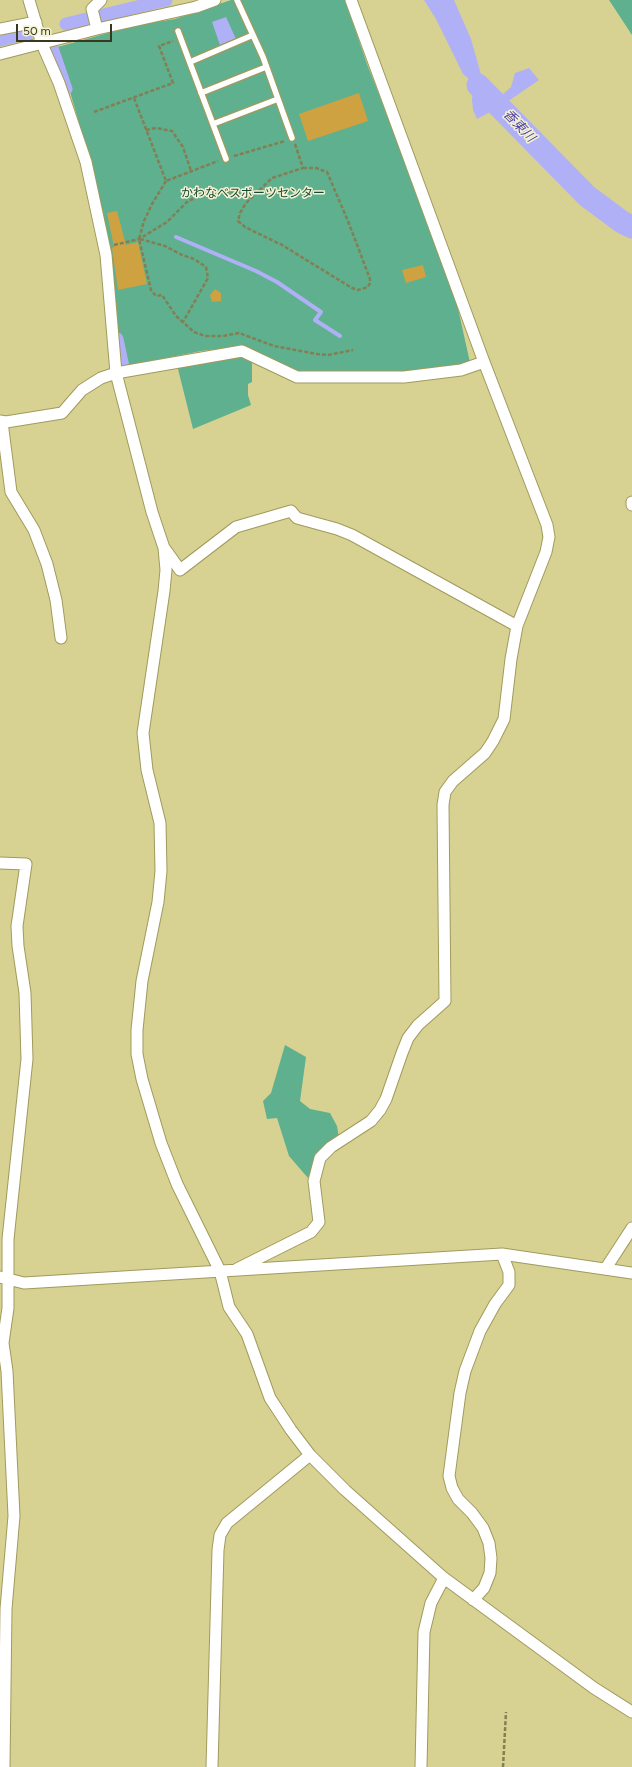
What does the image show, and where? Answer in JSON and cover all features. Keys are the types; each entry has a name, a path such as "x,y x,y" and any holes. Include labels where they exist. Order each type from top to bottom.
{"street":[{"path":"29,0 36,22 49,42 64,98 86,162 106,255 116,372 152,512 164,548 166,570 164,591 143,733 147,770 160,823 161,872 158,902 142,981 137,1030 137,1054 142,1078 161,1143 177,1184 220,1271 229,1307 246,1334 270,1398 310,1455 345,1490 444,1578 594,1688 632,1712"},
{"path":"97,29 92,9 101,0"},
{"path":"0,54 97,29 196,7 215,0"},
{"path":"237,1269 312,1232 319,1222 314,1181 320,1158 331,1146 371,1121 380,1110 386,1099 408,1038 418,1025 445,1001 443,805 445,792 453,781 485,753 494,741 504,719 511,659 517,626 546,552 549,537 547,525 484,362 351,0"},
{"path":"0,30 36,22"},
{"path":"61,638 56,600 47,564 34,530 11,492 1,421 62,413 82,390 101,378 116,372 242,351 297,377 404,377 461,370 484,362"},
{"path":"164,548 180,570 236,527 291,511 297,518 337,529 352,535 517,626"},
{"path":"0,863 26,864 17,926 18,946 26,993 27,1059 4,1278 8,1308 3,1343 7,1371 14,1516 6,1610 4,1767"},
{"path":"606,1268 632,1228"},
{"path":"4,1278 24,1283 502,1254 632,1273"},
{"path":"473,1600 484,1588 490,1573 491,1558 483,1528 458,1499 452,1488 449,1476 460,1393 465,1371 480,1330 495,1304 509,1285 509,1272 502,1254"},
{"path":"212,1767 218,1550 220,1535 227,1523 310,1455"},
{"path":"421,1767 424,1632 431,1603 444,1578"}],"lane":[{"path":"237,0 266,67 292,138"},
{"path":"178,31 226,159"},
{"path":"190,62 253,35"},
{"path":"201,93 266,67"},
{"path":"213,124 278,99"}],"path":[{"path":"94,112 173,83 159,46 180,38"},
{"path":"134,98 166,181"},
{"path":"146,130 156,128 172,131 183,147 191,172"},
{"path":"303,168 292,138 226,159 166,181 144,221 139,239 151,290 156,296 162,295 176,316 194,332 205,336 238,334 266,344 303,353 328,355 353,350"},
{"path":"303,168 316,168 327,172 363,259 370,279 368,287 358,290 352,288 282,245 238,221 240,213 252,198 272,178 303,168"},
{"path":"114,245 139,239 167,222 188,201 200,196 211,193 239,191 252,198"},
{"path":"139,239 165,246 182,255 194,259 206,267 208,278 183,322"},
{"path":"503,1767 506,1712"}],"green space":[{"name":"かわなべスポーツセンター","path":"231,0 345,0 367,64 406,163 455,295 471,367 459,371 301,375 244,346 201,351 121,367 116,345 113,266 84,140 64,71 54,48 137,25 175,19"},
{"path":"609,0 632,0 632,35"},
{"path":"240,353 252,359 252,382 248,384 248,395 251,405 193,429 177,365"},
{"path":"285,1045 306,1057 300,1101 310,1109 330,1113 337,1126 339,1138 314,1162 308,1178 289,1156 277,1118 267,1119 263,1101 271,1093"}],"water":[{"path":"424,0 454,0 471,39 482,78 492,92 502,95 511,87 515,73 529,68 539,80 501,106 477,119 473,110 472,100 474,83 463,74 436,19"},
{"path":"226,17 236,39 220,45 212,22"}],"building":[{"path":"359,93 368,121 308,141 299,114"},
{"path":"117,211 126,245 138,242 147,284 118,290 112,248 114,247 107,213"},
{"path":"423,265 426,277 406,283 402,270"},
{"path":"215,289 221,293 221,301 212,302 210,295"}],"waterway":[{"path":"66,24 166,0"},
{"path":"0,40 28,33"},
{"path":"52,48 66,89"},
{"name":"香東川","path":"478,85 587,196 622,222 632,227"},
{"path":"176,237 256,271 277,282 321,312 315,320 340,336"},
{"path":"117,339 123,367"}]}
